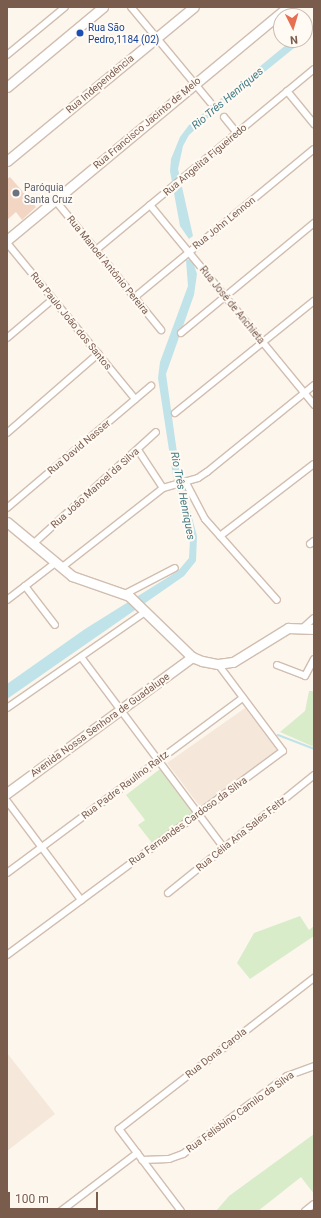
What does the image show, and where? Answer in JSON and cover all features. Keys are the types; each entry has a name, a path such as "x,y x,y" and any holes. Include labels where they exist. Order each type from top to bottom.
{"street":[{"path":"7,55 65,7"},
{"path":"7,87 103,7"},
{"path":"131,7 210,102"},
{"name":"Rua Independência","path":"7,161 194,7"},
{"name":"Rua Francisco Jacinto de Melo","path":"7,241 288,7"},
{"name":"Rua Angelita Figueiredo","path":"96,250 314,69"},
{"path":"287,91 314,124"},
{"path":"224,117 237,133"},
{"name":"Rua John Lennon","path":"135,297 314,149"},
{"name":"Rua Manoel Antônio Pereira","path":"55,200 161,330"},
{"name":"Rua José de Anchieta","path":"150,205 314,405"},
{"path":"181,333 314,223"},
{"name":"Rua Paulo João dos Santos","path":"7,241 135,399"},
{"path":"7,338 53,299"},
{"path":"175,413 314,301"},
{"path":"7,433 98,354"},
{"path":"7,600 25,586 58,565 166,486 207,472 314,385"},
{"name":"Rua David Nasser","path":"7,508 151,386"},
{"name":"Rua João Manoel da Silva","path":"33,544 156,432"},
{"path":"138,450 166,486"},
{"path":"220,536 314,464"},
{"path":"184,481 200,512 277,600"},
{"path":"7,522 58,565 81,580 128,596 192,657 218,664 238,659 282,630 304,627 314,629"},
{"path":"128,596 175,568"},
{"path":"25,586 55,625"},
{"path":"7,708 144,610"},
{"path":"304,627 314,618"},
{"path":"80,657 223,847"},
{"name":"Avenida Nossa Senhora de Guadalupe","path":"7,793 192,657"},
{"path":"277,665 305,676 314,659"},
{"name":"Rua Fernandes Cardoso da Silva","path":"7,955 283,751 218,664"},
{"name":"Rua Padre Raulino Raitz","path":"7,873 243,698"},
{"name":"Rua Célia Ana Sales Feltz","path":"168,894 223,847 314,775"},
{"path":"7,801 81,900"},
{"name":"Rua Dona Carola","path":"137,1153 119,1129 314,978"},
{"name":"Rua Felisbino Camilo da Silva","path":"142,1160 169,1159 183,1154 287,1076 314,1066"},
{"path":"61,1211 137,1153 181,1211"},
{"path":"305,1211 314,1204"}],"shaded area":[{"path":"245,708 277,750 201,808 167,763"},
{"path":"7,1053 55,1114 7,1151"}],"green space":[{"path":"309,691 314,691 314,747 280,732 305,711"},
{"path":"160,769 194,813 153,844 138,825 145,820 126,795"},
{"path":"300,916 309,930 314,926 314,936 250,979 237,963 254,933"},
{"path":"314,1134 314,1194 301,1177 258,1211 216,1211 229,1196"}],"water":[{"name":"Rio Três Henriques","path":"282,48 294,48 189,135 183,146 178,169 193,236 189,239 180,226 170,171 171,159 180,137 189,125"},
{"name":"Rio Três Henriques","path":"192,259 197,274 194,295 166,374 180,474 197,536 196,561 184,576 7,699 7,684 85,629 178,571 189,558 190,539 173,476 158,378 160,362 188,286 186,260"}],"building":[{"name":"Paróquia Santa Cruz","path":"10,177 36,207 22,220 16,212 7,220 7,179"}],"waterway":[{"path":"278,735 314,749"}],"place":[{"name":"Rua São Pedro,1184 (02)","path":"80,33"},
{"name":"Paróquia Santa Cruz","path":"16,193"}]}
